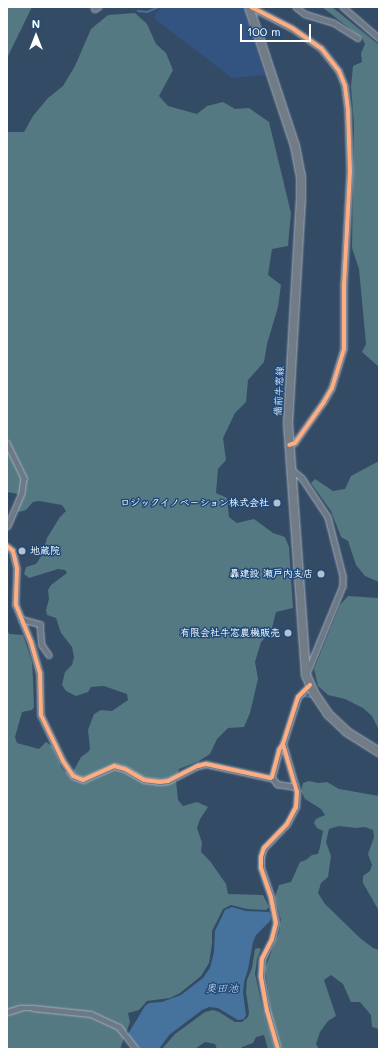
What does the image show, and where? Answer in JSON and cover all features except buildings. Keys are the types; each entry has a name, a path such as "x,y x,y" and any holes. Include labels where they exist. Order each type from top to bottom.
{"main road":[{"name":"備前牛窓線","path":"250,7 295,146 301,176 301,198 289,392 289,445 306,675 310,685 328,714 347,732 379,752"}],"street":[{"path":"250,7 292,28 321,48 339,71 345,86 348,111 350,171 344,284 344,349 332,388 324,402 295,443 289,445"},
{"path":"296,7 305,14 334,23 358,38"},
{"path":"343,7 379,38"},
{"path":"7,442 24,478 22,493 8,526"},
{"path":"291,468 302,478 328,517 343,576 343,586 306,675"},
{"path":"7,546 13,551 16,565 15,596 21,619 31,642 40,673 41,708 44,722 63,761 73,776 83,780 114,766 125,769 144,780 160,782 168,781 198,766 206,764 272,778 277,784 296,787"},
{"path":"21,619 40,624 42,645 49,655"},
{"path":"272,778 279,750 283,744 298,697 310,685"},
{"path":"278,1049 267,1011 261,976 262,959 272,939 276,923 271,897 261,868 261,857 269,840 291,819 297,798 296,787 283,744"},
{"path":"7,1012 20,1008 33,1008 91,1014 119,1027 136,1049"}],"shaded area":[{"path":"162,7 243,7 265,75 232,78 155,19 156,13"}],"green space":[{"path":"7,7 32,7 7,58"},
{"path":"322,7 332,7 379,45 379,367 362,352 366,344 359,269 352,248 354,124 351,86 353,66 362,62 361,53 365,44 362,38"},
{"path":"135,13 147,24 156,44 166,53 173,70 159,96 168,106 197,114 207,106 223,102 235,109 249,108 269,122 291,213 288,246 272,249 268,275 281,285 278,307 267,344 264,362 248,380 246,402 235,413 223,438 226,460 218,469 216,493 227,498 229,517 237,523 254,519 273,533 285,537 289,547 293,608 276,612 271,632 261,642 255,662 258,679 250,713 244,727 228,728 217,739 210,754 199,761 179,769 176,781 178,800 183,806 197,802 208,807 200,819 197,828 202,843 201,852 210,861 226,884 228,894 263,895 269,907 266,910 247,909 231,905 223,909 212,931 212,944 209,963 201,976 180,993 170,998 147,1001 139,1010 128,1013 130,1022 120,1049 7,1049 7,627 9,634 23,635 32,662 34,707 32,710 22,712 15,737 17,743 39,749 46,742 52,746 61,767 65,772 73,772 81,757 90,749 88,730 94,714 101,710 112,711 128,700 127,694 104,686 91,687 88,692 76,696 66,691 62,685 65,672 72,665 74,657 72,647 61,633 56,618 47,615 46,610 49,599 48,590 51,585 67,573 65,570 58,569 29,578 24,574 26,567 36,564 42,555 47,538 60,517 66,511 62,505 39,501 33,502 26,510 19,512 17,509 21,497 18,494 7,492 7,132 24,132 33,116 48,98 63,86 75,66 91,29 108,15"},
{"path":"379,461 379,582 365,576 356,565 348,541 341,537 331,511 311,483 315,479 333,491 345,489 351,476"},
{"path":"348,596 379,597 379,730 372,716 363,708 345,699 328,695 318,686 314,669 340,605"},
{"path":"309,781 318,783 327,782 339,789 379,796 379,911 363,883 363,876 370,871 372,865 368,854 374,837 373,830 365,827 356,828 339,826 329,829 326,842 331,856 328,877 321,883 318,893 325,904 360,938 373,948 379,950 379,1029 372,1027 371,1015 360,1002 351,1002 343,984 331,975 324,980 336,1016 328,1021 320,1032 316,1044 319,1049 282,1049 272,1020 265,968 279,933 281,920 275,897 279,885 291,882 300,862 306,860 312,855 318,854 320,847 323,831 317,828 314,823 316,819 325,815 321,809 305,799 301,791 303,783"},
{"path":"255,949 261,949 257,959 255,974 263,1010 275,1049 268,1049 264,1035 256,1037 253,1043 242,1047 241,1049 217,1049 215,1044 205,1042 195,1049 162,1049 175,1034 205,1012 213,1010 219,1012 235,1022 242,1022 248,1017 249,1012 246,992 247,980 252,968"}],"water":[{"name":"奥田池","path":"232,907 246,911 269,912 271,916 270,921 256,935 253,942 244,982 243,993 246,1015 244,1019 238,1020 218,1008 209,1007 202,1010 169,1035 159,1049 140,1049 130,1039 128,1034 145,1006 149,1003 162,1002 181,995 203,978 210,968 214,952 215,931 225,910"}],"waterway":[{"path":"138,11 147,12 159,7"},
{"path":"300,698 304,696 311,697"},
{"path":"288,826 298,808 299,793"},
{"path":"263,867 265,851"},
{"path":"272,943 278,925 274,901"},
{"path":"264,963 266,956"}],"cycle path":[{"path":"251,7 292,28 321,48 339,71 345,86 348,111 350,171 344,284 344,349 332,388 324,402 295,443 289,445"},
{"path":"7,546 13,551 17,569 16,605 31,642 40,673 41,715 63,761 73,776 83,780 114,766 125,769 144,780 160,782 168,781 198,766 206,764 270,778 272,777 279,750 283,744"},
{"path":"278,1049 267,1011 261,976 262,959 272,939 276,923 271,897 261,868 261,857 264,848 287,824 296,807 297,792 283,744 298,697 310,685"}],"place":[{"name":"ロジックイノベーション株式会社","path":"277,503"},
{"name":"地蔵院","path":"22,551"},
{"name":"轟建設 瀬戸内支店","path":"321,574"},
{"name":"有限会社牛窓農機販売","path":"288,633"}]}
